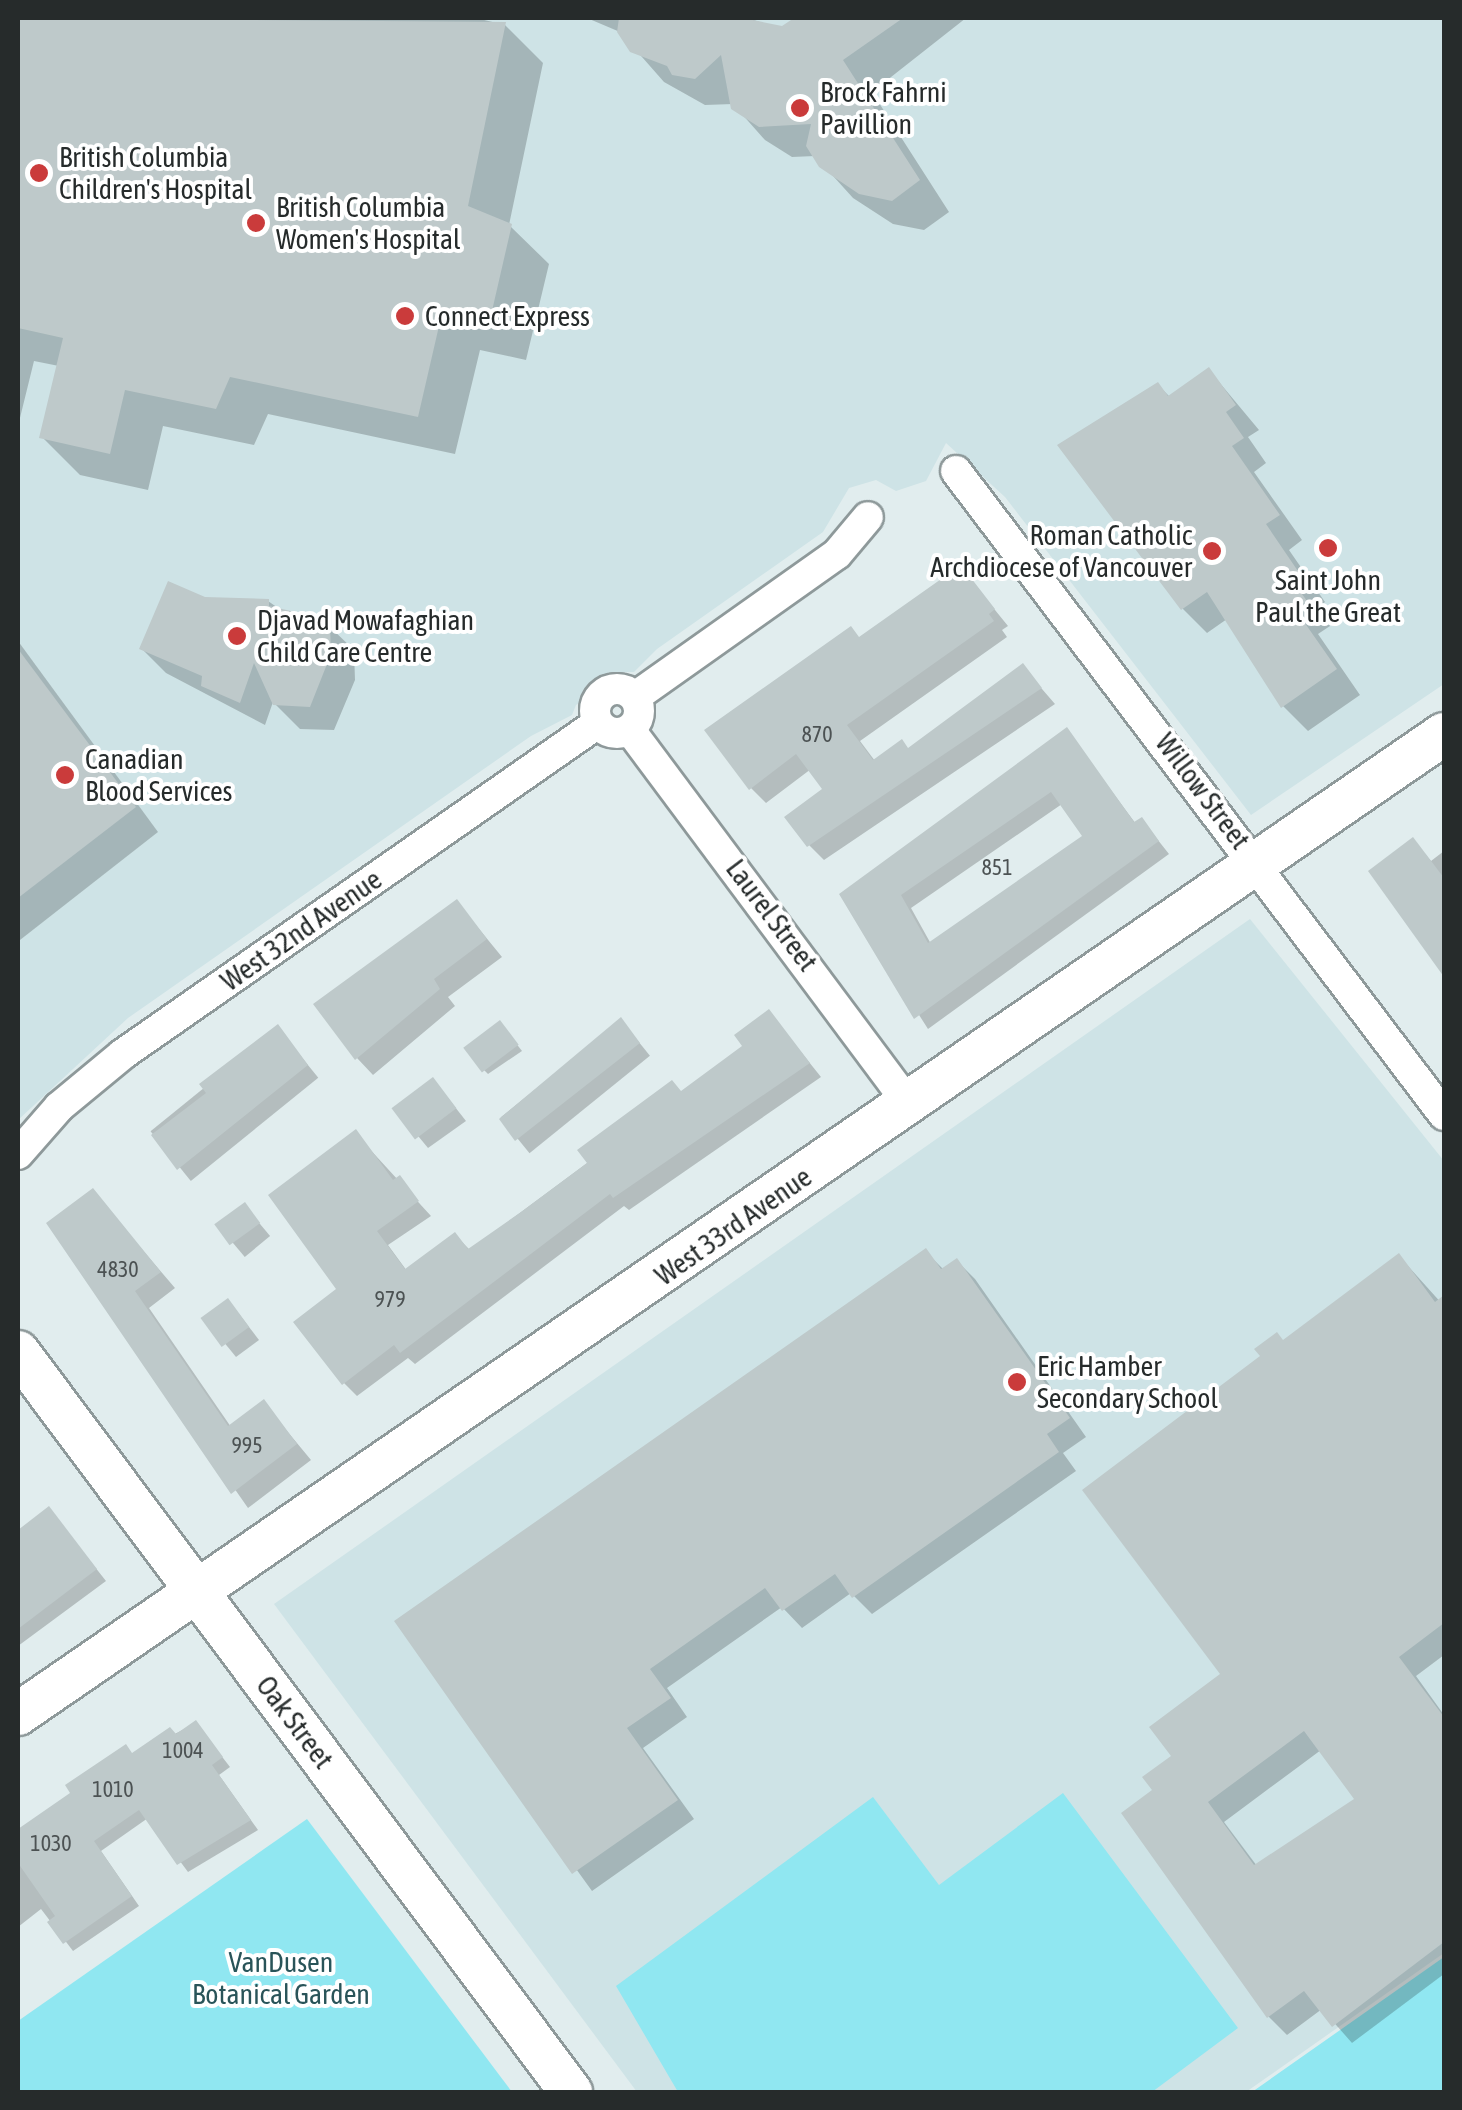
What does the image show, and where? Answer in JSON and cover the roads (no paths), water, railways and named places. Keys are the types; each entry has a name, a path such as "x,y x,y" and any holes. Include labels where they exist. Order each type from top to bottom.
{"street":[{"name":"Willow Street","path":"956,471 1444,1115"},
{"path":"635,697 837,554 868,518"},
{"path":"616,688 635,697 638,718 630,730 615,733 598,723 595,706 602,694 616,688"},
{"name":"West 32nd Avenue","path":"18,1154 59,1107 123,1054 598,723"},
{"name":"Laurel Street","path":"630,730 910,1104"},
{"name":"West 33rd Avenue","path":"18,1714 1444,734"},
{"name":"Oak Street","path":"18,1352 570,2092"}],"place":[{"name":"Brock Fahrni Pavillion","path":"800,108"},
{"name":"British Columbia Children's Hospital","path":"39,173"},
{"name":"British Columbia Women's Hospital","path":"256,223"},
{"name":"Connect Express","path":"405,316"},
{"name":"Saint John Paul the Great","path":"1328,548"},
{"name":"Roman Catholic Archdiocese of Vancouver","path":"1212,551"},
{"name":"Djavad Mowafaghian Child Care Centre","path":"237,636"},
{"name":"Canadian Blood Services","path":"65,775"},
{"name":"Eric Hamber Secondary School","path":"1017,1382"}],"park label":[{"name":"VanDusen Botanical Garden","path":"281,1978"}]}
